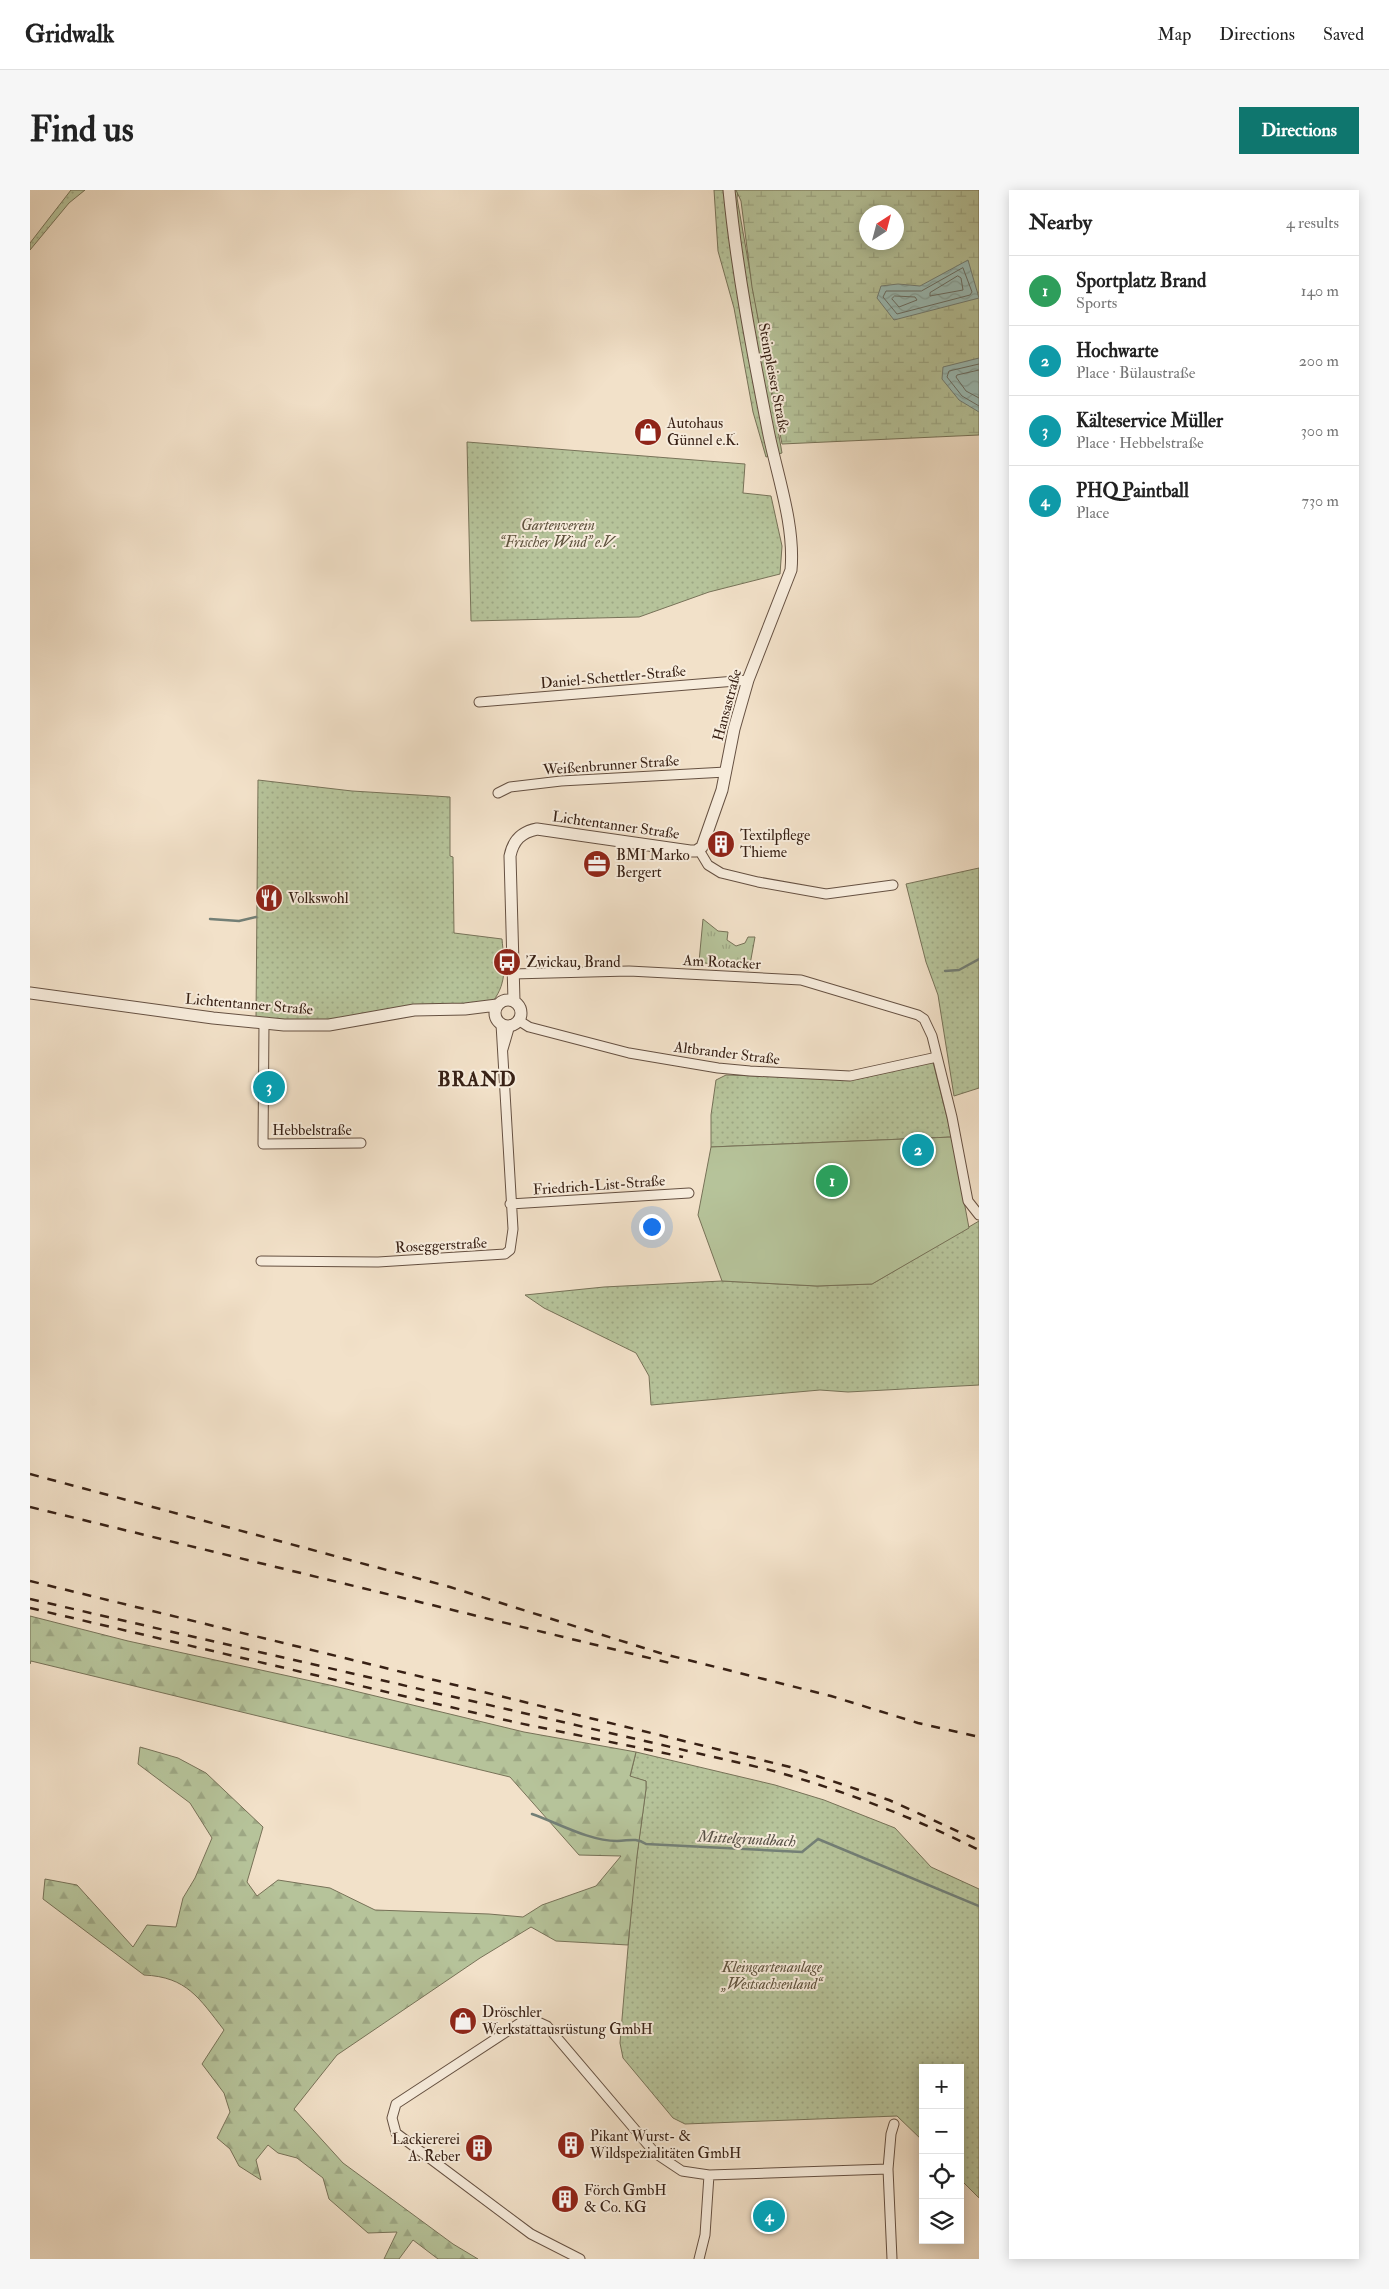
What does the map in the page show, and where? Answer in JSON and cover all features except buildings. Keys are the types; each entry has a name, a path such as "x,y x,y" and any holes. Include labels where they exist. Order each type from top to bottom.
{"street":[{"name":"Steinpleiser Straße","path":"729,190 750,339 786,517 792,558 791,570"},
{"name":"Hansastraße","path":"699,850 710,829 748,680 791,570"},
{"name":"Daniel-Schettler-Straße","path":"479,702 748,680"},
{"name":"Weißenbrunner Straße","path":"498,793 510,787 561,781 726,772"},
{"name":"Lichtentanner Straße","path":"506,1022 505,1002 512,974 510,856 514,844 523,833 537,829 548,830 690,851 699,850"},
{"path":"699,850 708,865 721,873 758,882 826,894 892,885"},
{"name":"Am Rotacker","path":"512,974 629,971 801,980 918,1015 924,1019 932,1036 937,1057"},
{"name":"Lichtentanner Straße","path":"30,993 264,1023 329,1025 414,1010 465,1009 505,1002 520,1008 506,1022"},
{"name":"Lichtentanner Straße","path":"465,1009 506,1022"},
{"name":"Roseggerstraße","path":"261,1261 378,1262 505,1254 510,1250 513,1238 503,1049 506,1022"},
{"name":"Altbrander Straße","path":"506,1022 629,1053 750,1071 850,1076 937,1057"},
{"name":"Hebbelstraße","path":"264,1023 263,1144 361,1143"},
{"path":"937,1057 952,1117 968,1200 979,1215"},
{"name":"Friedrich-List-Straße","path":"510,1204 689,1193"},
{"path":"580,2259 531,2234 396,2133 392,2118 396,2104 523,2021 534,2020 547,2026 655,2153 682,2171 709,2175 888,2170"},
{"path":"892,2259 888,2170 890,2139 894,2124"},
{"path":"699,2259 705,2235 709,2175"}],"green space":[{"path":"71,190 85,190 69,203 30,250 30,243"},
{"path":"714,190 738,190 737,198 782,453 766,457 753,412 734,308 718,251"},
{"path":"736,190 979,190 979,435 782,444 752,287 741,201"},
{"name":"Gartenverein “Frischer Wind” e.V.","path":"467,442 745,464 743,493 771,496 782,546 780,574 709,592 639,617 471,621"},
{"path":"258,780 352,791 450,797 450,856 453,857 454,933 502,939 503,979 498,994 493,1001 329,1023 256,1019"},
{"path":"979,868 979,1088 954,1096 938,995 926,962 906,884"},
{"path":"703,919 718,931 728,932 727,940 736,946 745,943 748,937 755,937 749,970 699,962"},
{"path":"933,1062 952,1137 711,1147 711,1115 716,1080 726,1075 858,1079"},
{"path":"952,1137 969,1228 872,1284 817,1286 722,1281 698,1215 711,1147"},
{"path":"979,1221 979,1385 848,1392 820,1390 651,1405 649,1376 636,1353 544,1308 525,1295 604,1287 722,1281 817,1286 872,1284"},
{"path":"30,1616 128,1641 334,1686 524,1732 636,1752 630,1776 646,1781 646,1789 628,1945 556,1941 531,1927 480,1958 337,2055 294,2109 343,2163 453,2244 478,2259 438,2259 413,2240 399,2259 384,2259 397,2232 368,2233 329,2199 323,2178 297,2158 278,2153 268,2145 256,2160 261,2180 239,2166 230,2149 217,2138 230,2112 224,2093 202,2064 224,2030 191,1991 171,1980 144,1975 43,1899 45,1879 77,1885 133,1947 147,1925 176,1927 183,1898 195,1878 212,1838 190,1803 138,1764 140,1747 178,1758 206,1773 263,1827 247,1882 257,1896 278,1880 330,1888 375,1910 523,1917 542,1905 596,1886 621,1856 579,1855 510,1777 31,1661 30,1664"},
{"name":"Kleingartenanlage „Westsachsenland“","path":"636,1752 775,1785 824,1800 895,1828 931,1867 979,1889 979,2198 964,2183 964,2064 919,2064 919,2137 897,2116 685,2124 673,2118 623,2058 620,2043 634,1876 646,1789 646,1781 630,1777"}],"water":[{"path":"968,260 979,298 894,320 877,298 881,286 898,284 920,286"},
{"path":"979,358 979,412 959,400 942,379 943,367"}],"waterway":[{"path":"210,919 239,921 256,917"},
{"path":"945,971 959,970 979,959"},
{"name":"Mittelgrundbach","path":"532,1814 596,1838 617,1841 635,1840 646,1844 802,1852 818,1839 979,1906"}],"railway":[{"path":"30,1474 450,1587 660,1653 831,1696 918,1723 979,1737"},
{"path":"30,1507 674,1664"},
{"path":"30,1581 790,1767 889,1800 979,1841"},
{"path":"30,1599 766,1769 821,1785 874,1804 979,1850"},
{"path":"30,1608 514,1722 683,1757"}],"place":[{"name":"Autohaus Günnel e.K.","path":"648,432"},
{"name":"Textilpflege Thieme","path":"721,844"},
{"name":"BMI Marko Bergert","path":"597,864"},
{"name":"Volkswohl","path":"269,898"},
{"name":"Zwickau, Brand","path":"507,962"},
{"name":"Kälteservice Müller","path":"269,1087"},
{"name":"Hochwarte","path":"918,1150"},
{"name":"Sportplatz Brand","path":"832,1181"},
{"name":"Dröschler Werkstattausrüstung GmbH","path":"463,2021"},
{"name":"Pikant Wurst- & Wildspezialitäten GmbH","path":"571,2145"},
{"name":"Lackiererei A. Reber","path":"479,2148"},
{"name":"Förch GmbH & Co. KG","path":"565,2199"},
{"name":"PHQ Paintball","path":"769,2216"}],"district":[{"name":"BRAND","path":"477,1079"}]}
